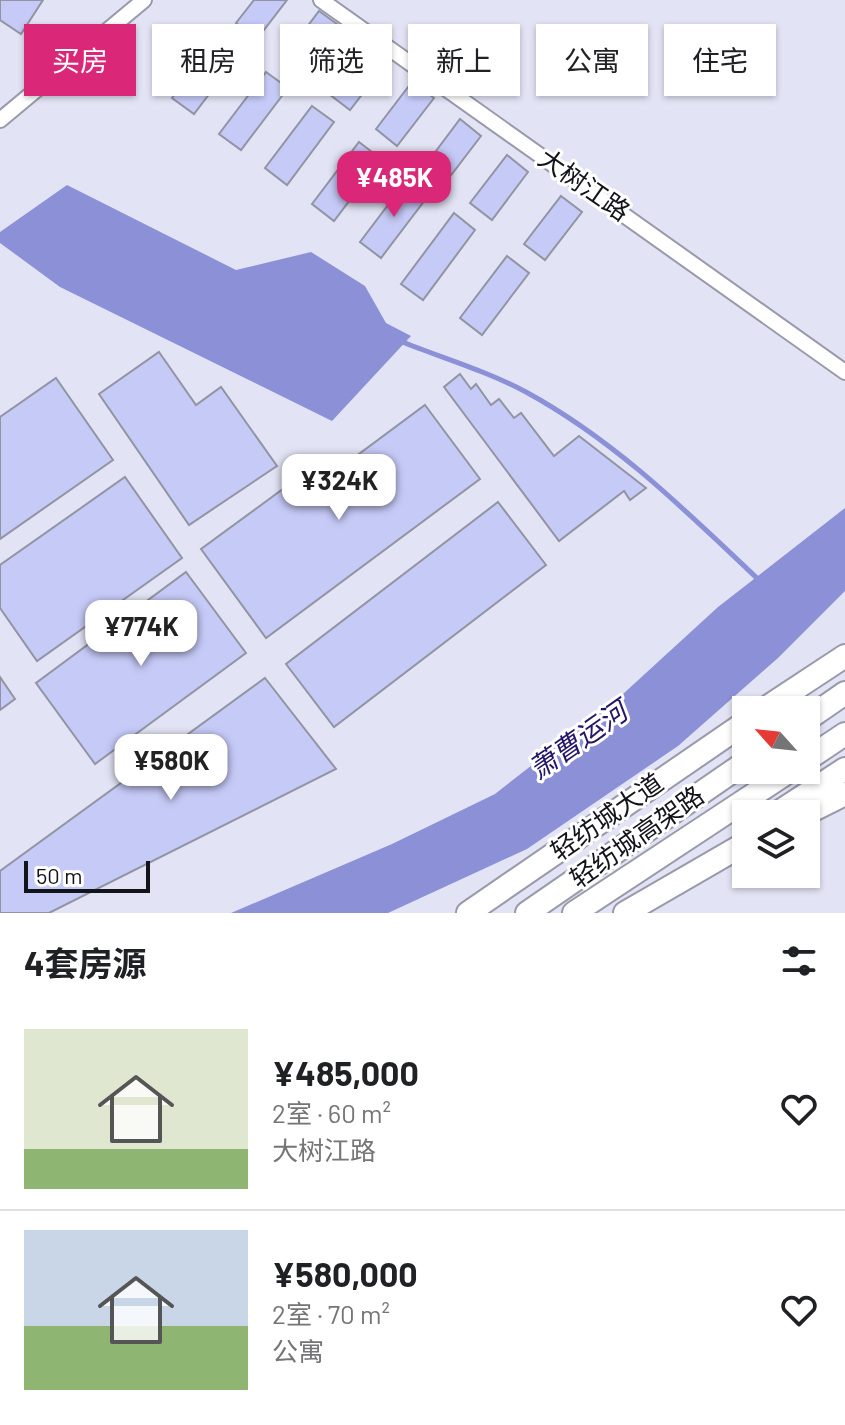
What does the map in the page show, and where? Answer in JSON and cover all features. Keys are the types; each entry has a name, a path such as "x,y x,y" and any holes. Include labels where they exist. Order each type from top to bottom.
{"main road":[{"path":"784,696 845,656"},
{"path":"820,710 845,693"},
{"name":"轻纺城大道","path":"468,913 732,732"},
{"path":"820,751 845,734"},
{"path":"797,800 845,769"},
{"name":"轻纺城高架路","path":"527,913 732,772"},
{"name":"轻纺城高架路","path":"574,913 770,784"},
{"path":"820,808 845,796"},
{"path":"625,913 732,842"},
{"path":"625,913 732,854"}],"street":[{"path":"0,120 144,0"},
{"name":"大树江路","path":"321,0 830,358 845,372"}],"water":[{"path":"67,185 236,270 311,252 365,286 386,323 411,336 332,421 60,287 0,243 0,232"},
{"name":"萧曹运河","path":"845,508 845,591 778,658 678,746 527,849 388,913 231,913 392,844 495,794 623,694 718,607"}],"building":[{"path":"0,0 43,0 27,24 24,24 21,34 0,20"},
{"path":"254,0 287,0 264,30 264,24 236,23"},
{"path":"319,11 337,24 309,24"},
{"path":"266,72 280,82 282,96 241,150 219,134 248,96 264,96"},
{"path":"408,87 408,96 434,98 397,146 376,129"},
{"path":"174,96 208,96 194,114 172,98"},
{"path":"332,96 361,96 350,110"},
{"path":"312,106 334,122 287,185 265,168"},
{"path":"460,119 481,136 445,183 424,167"},
{"path":"359,142 381,159 334,221 312,204"},
{"path":"507,155 528,172 492,220 470,203"},
{"path":"407,180 428,196 381,258 360,242"},
{"path":"561,196 582,212 545,260 524,244"},
{"path":"454,213 475,230 423,300 401,284"},
{"path":"507,256 529,273 482,335 460,318"},
{"path":"159,352 196,405 221,387 277,466 189,525 99,394"},
{"path":"460,374 471,389 476,384 491,405 499,399 514,418 521,413 554,456 579,436 646,488 630,500 624,491 559,541 444,387"},
{"path":"56,378 113,460 0,539 0,417"},
{"path":"425,405 480,479 266,638 201,549 287,486 297,500"},
{"path":"125,477 182,558 37,661 0,608 0,565"},
{"path":"498,502 546,565 334,727 286,664"},
{"path":"186,572 246,653 95,764 36,683"},
{"path":"0,677 15,699 0,710"},
{"path":"265,678 336,769 49,913 0,913 0,871"}],"waterway":[{"path":"400,341 496,378 559,411 649,479 760,581"}]}
